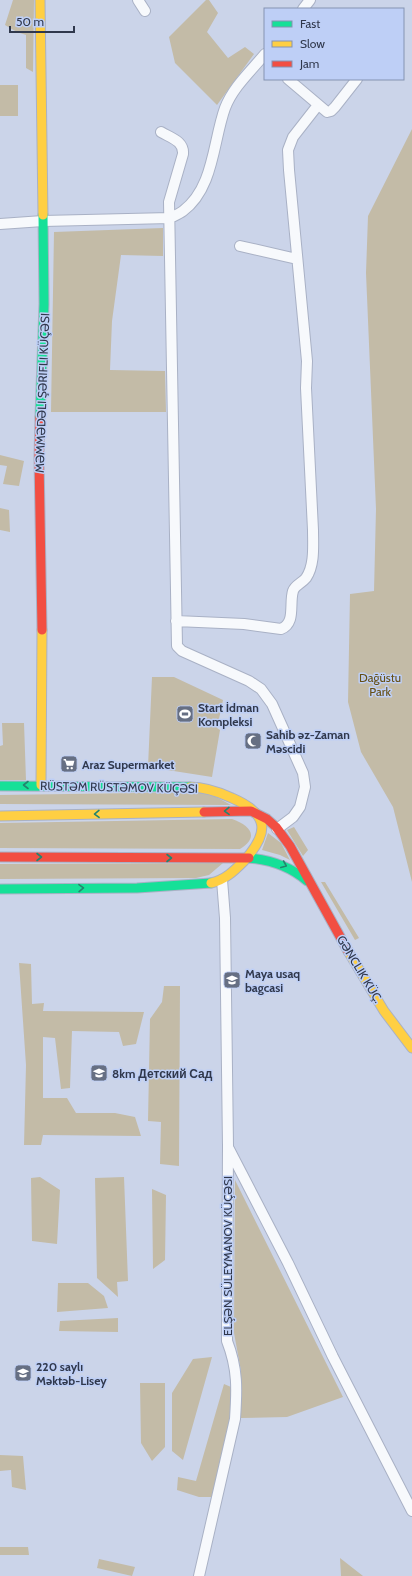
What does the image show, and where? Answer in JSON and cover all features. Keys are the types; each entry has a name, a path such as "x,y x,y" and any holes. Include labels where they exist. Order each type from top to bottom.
{"street":[{"name":"MƏMMƏDƏLI ŞƏRIFLI KÜÇƏSI","path":"40,0 44,304 39,458 42,588 41,785"},
{"path":"138,0 145,11"},
{"path":"0,224 43,221 170,218 184,210 194,199 203,185 225,109 231,96 264,57"},
{"path":"289,80 326,112 331,111 356,80"},
{"path":"176,621 244,624 281,629 286,627 290,622 293,592 295,588 305,580 309,574 313,554 314,530 306,388 307,361 296,259 288,150 293,137 318,104"},
{"path":"161,132 181,143 184,148 184,154 169,202 177,646 182,651 249,681 261,689 272,704 303,773 305,787 300,807 281,833"},
{"path":"240,246 296,259"},
{"name":"RÜSTƏM RÜSTƏMOV KÜÇƏSI","path":"0,786 41,785 201,788 216,792 230,797 256,812 281,833 291,847 313,888"},
{"name":"RÜSTƏM RÜSTƏMOV KÜÇƏSI","path":"0,816 230,811 256,812"},
{"path":"0,889 164,886 207,883 222,880 247,858 262,834 262,820 256,812"},
{"path":"0,857 247,858 269,860 282,864 298,873 313,888"},
{"name":"ELŞƏN SÜLEYMANOV KÜÇƏSI","path":"199,1576 236,1419 237,1395 236,1371 233,1356 227,1342 228,1146 225,918 222,880"},
{"name":"GƏNCLIK KÜÇ.","path":"313,888 350,954 393,1025 412,1048"},
{"name":"ELŞƏN SÜLEYMANOV KÜÇƏSI","path":"228,1146 288,1263 333,1357 412,1511"}],"green space":[{"path":"13,0 34,0 33,72 26,68 26,35 5,25"},
{"path":"206,0 209,0 218,13 207,32 228,58 245,47 254,54 217,105 175,63 169,37"},
{"path":"0,85 18,85 18,116 0,116"},
{"name":"Dağüstu Park","path":"412,129 412,882 393,807 361,752 348,702 350,594 374,591 376,509 366,273 368,216"},
{"path":"163,228 163,256 121,255 112,321 110,370 165,371 166,412 51,412 54,232"},
{"path":"0,455 24,461 19,486 3,484 7,466 0,465"},
{"path":"0,508 9,510 10,532 0,530"},
{"name":"Start İdman Kompleksi","path":"152,677 174,677 223,700 217,728 220,730 212,777 148,767"},
{"path":"2,723 24,723 26,780 0,780 0,746 3,745"},
{"path":"207,792 231,805 0,804 0,795"},
{"path":"232,819 244,825 250,832 250,840 240,849 0,848 0,823"},
{"path":"294,827 308,850 303,856 287,830"},
{"path":"268,833 281,843 290,860 280,855 262,850"},
{"path":"223,863 209,875 196,878 0,879 0,864"},
{"path":"321,882 325,882 359,938 355,940"},
{"path":"19,963 31,964 32,1004 44,1003 43,1011 144,1012 136,1044 123,1046 119,1032 72,1031 70,1088 61,1089 55,1038 43,1037 43,1098 67,1098 76,1113 115,1113 135,1117 141,1136 43,1135 41,1145 24,1145 26,1065"},
{"path":"164,986 180,986 179,1166 160,1164 161,1122 148,1121 150,1019 162,1002"},
{"path":"40,1177 60,1190 57,1244 32,1241 31,1178"},
{"path":"124,1177 128,1281 117,1282 118,1297 97,1278 95,1178"},
{"path":"235,1180 343,1397 287,1417 241,1418 241,1371 234,1333"},
{"path":"152,1189 166,1195 165,1260 153,1269"},
{"path":"58,1283 88,1283 104,1296 108,1308 57,1312"},
{"path":"118,1318 118,1332 59,1331 60,1321"},
{"path":"212,1357 183,1460 172,1451 172,1393 193,1359"},
{"path":"140,1383 165,1383 165,1447 152,1461 141,1443"},
{"path":"224,1384 231,1387 231,1424 212,1497 199,1497 177,1490 178,1477 196,1481"},
{"path":"0,1455 23,1456 26,1490 12,1487 11,1470 0,1471"},
{"path":"0,1547 28,1547 29,1555 0,1555"},
{"path":"340,1558 363,1576 341,1576"},
{"path":"99,1559 135,1567 132,1576 97,1568"}],"traffic: fast":[{"path":"40,417 44,304 43,215"},
{"path":"0,786 190,787"},
{"path":"249,858 265,860 280,865 294,871 307,881"},
{"path":"0,889 137,888 211,883"}],"traffic: slow":[{"path":"40,0 43,215"},
{"path":"41,785 42,630"},
{"path":"190,787 217,792 244,804 259,817 262,825 258,841 244,861 233,872 216,882 211,883"},
{"path":"0,816 204,812"},
{"path":"348,951 384,1011 412,1048"}],"traffic: jam":[{"path":"40,417 39,458 42,630"},
{"path":"204,812 251,811 267,819 276,827 290,846 348,951"},
{"path":"0,857 249,858"}],"place":[{"name":"Start İdman Kompleksi","path":"185,714"},
{"name":"Sahib əz-Zaman Məscidi","path":"253,741"},
{"name":"Araz Supermarket","path":"69,764"},
{"name":"Maya usaq bagcasi","path":"232,980"},
{"name":"8km Детский Сад","path":"99,1073"},
{"name":"220 saylı Məktəb-Lisey","path":"23,1373"}]}
